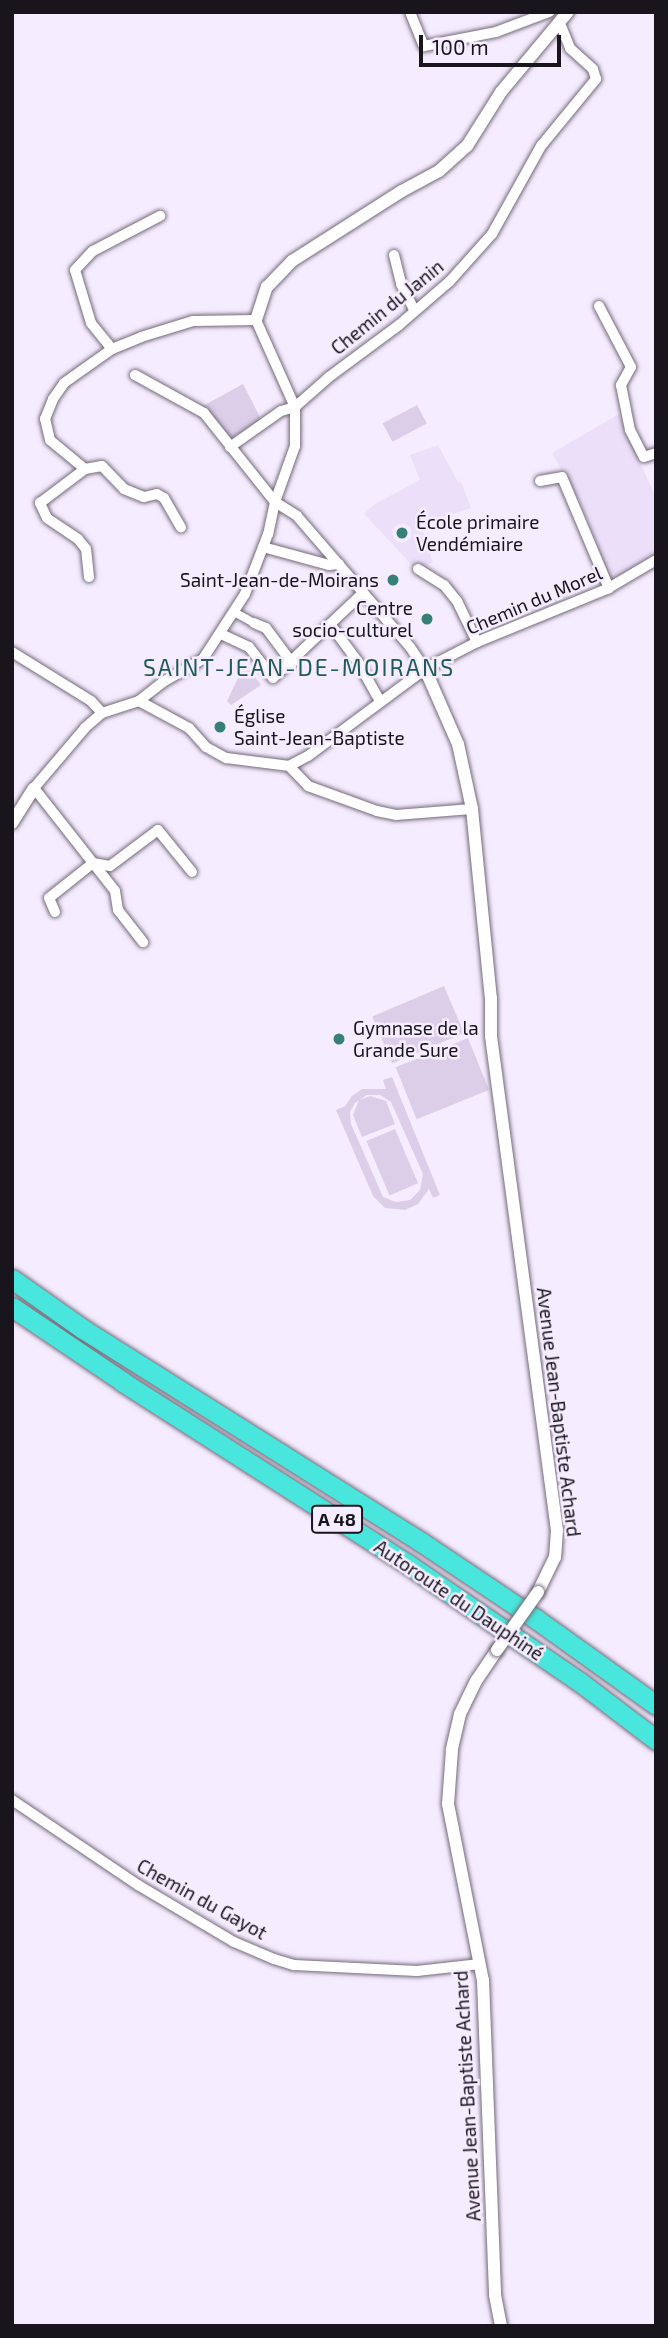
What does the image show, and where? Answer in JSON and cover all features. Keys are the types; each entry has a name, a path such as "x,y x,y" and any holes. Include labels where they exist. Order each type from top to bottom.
{"highway":[{"name":"Autoroute du Dauphiné","path":"12,1279 83,1329 421,1542 536,1619 656,1705"},
{"name":"Autoroute du Dauphiné","path":"12,1307 473,1608 656,1740"}],"street":[{"path":"410,12 424,46 496,32 558,15"},
{"path":"12,823 34,788 85,728 102,713 139,701 163,681 203,659 245,594 295,446 295,407 256,320 267,287 292,261 402,191 439,171 467,146 501,92 558,15"},
{"name":"Chemin du Janin","path":"230,447 281,411 295,407 415,311 450,281 492,233 541,146 596,79 593,69 570,48 558,15"},
{"path":"112,349 91,323 75,270 93,251 159,216"},
{"path":"394,255 401,284 415,311"},
{"path":"599,306 632,370 622,379 621,385 630,430 645,457 656,453"},
{"path":"85,469 50,440 45,419 64,383 112,349 170,326 194,321 256,320"},
{"path":"135,375 199,408 267,493 275,502 298,516 410,647 425,669"},
{"path":"89,577 86,549 78,539 47,518 40,503 85,469 102,466 124,489 144,497 157,494 164,498 181,527"},
{"path":"540,481 562,477 609,588"},
{"path":"263,547 319,563 339,564"},
{"name":"Chemin du Morel","path":"289,766 308,756 425,669 477,642 609,588 656,560"},
{"path":"418,569 444,585 457,601 477,642"},
{"path":"221,634 249,647 273,678 292,663 363,593"},
{"path":"234,612 266,628 292,663"},
{"path":"330,624 358,662 380,701"},
{"path":"12,652 91,701 102,713"},
{"name":"Avenue Jean-Baptiste Achard","path":"425,669 458,744 472,809 491,998 491,1036 556,1530 555,1557 538,1592 476,1681 460,1714 450,1778 450,1823 480,1964 487,2040 495,2295 501,2326"},
{"path":"139,701 189,728 206,747 226,758 289,766 308,786 377,811 396,815 472,809"},
{"path":"34,788 115,891 118,910 144,942"},
{"path":"55,912 49,898 93,863 110,866 158,830 192,872"},
{"name":"Chemin du Gayot","path":"12,1800 138,1885 234,1942 274,1959 295,1965 417,1971 480,1964"}],"shaded area":[{"path":"243,384 261,419 229,440 203,406"},
{"path":"417,405 427,424 392,442 383,423"},
{"path":"619,414 656,498 656,558 611,583 583,508 552,453"},
{"path":"438,445 458,482 461,482 471,508 420,525 433,562 420,568 413,566 364,514 375,504 420,480 410,455"},
{"path":"249,669 261,685 231,705 227,701 239,676"},
{"path":"444,986 464,1033 392,1063 372,1016"},
{"path":"468,1038 489,1090 417,1119 396,1067"},
{"path":"392,1077 440,1195 433,1198 429,1189 418,1204 405,1210 385,1208 373,1196 336,1110 345,1106 352,1096 362,1089 386,1089 383,1080","holes":["367,1095 380,1095 391,1102 423,1174 420,1190 410,1200 396,1202 383,1197 351,1124 350,1112 355,1103"]},
{"path":"370,1096 386,1101 395,1124 362,1137 353,1115 359,1100"},
{"path":"395,1129 418,1183 390,1195 366,1141"}],"place":[{"name":"École primaire Vendémiaire","path":"402,533"},
{"name":"Saint-Jean-de-Moirans","path":"393,580"},
{"name":"Centre socio-culturel","path":"427,619"},
{"name":"Église Saint-Jean-Baptiste","path":"220,727"},
{"name":"Gymnase de la Grande Sure","path":"339,1039"}],"district":[{"name":"SAINT-JEAN-DE-MOIRANS","path":"299,667"}]}
